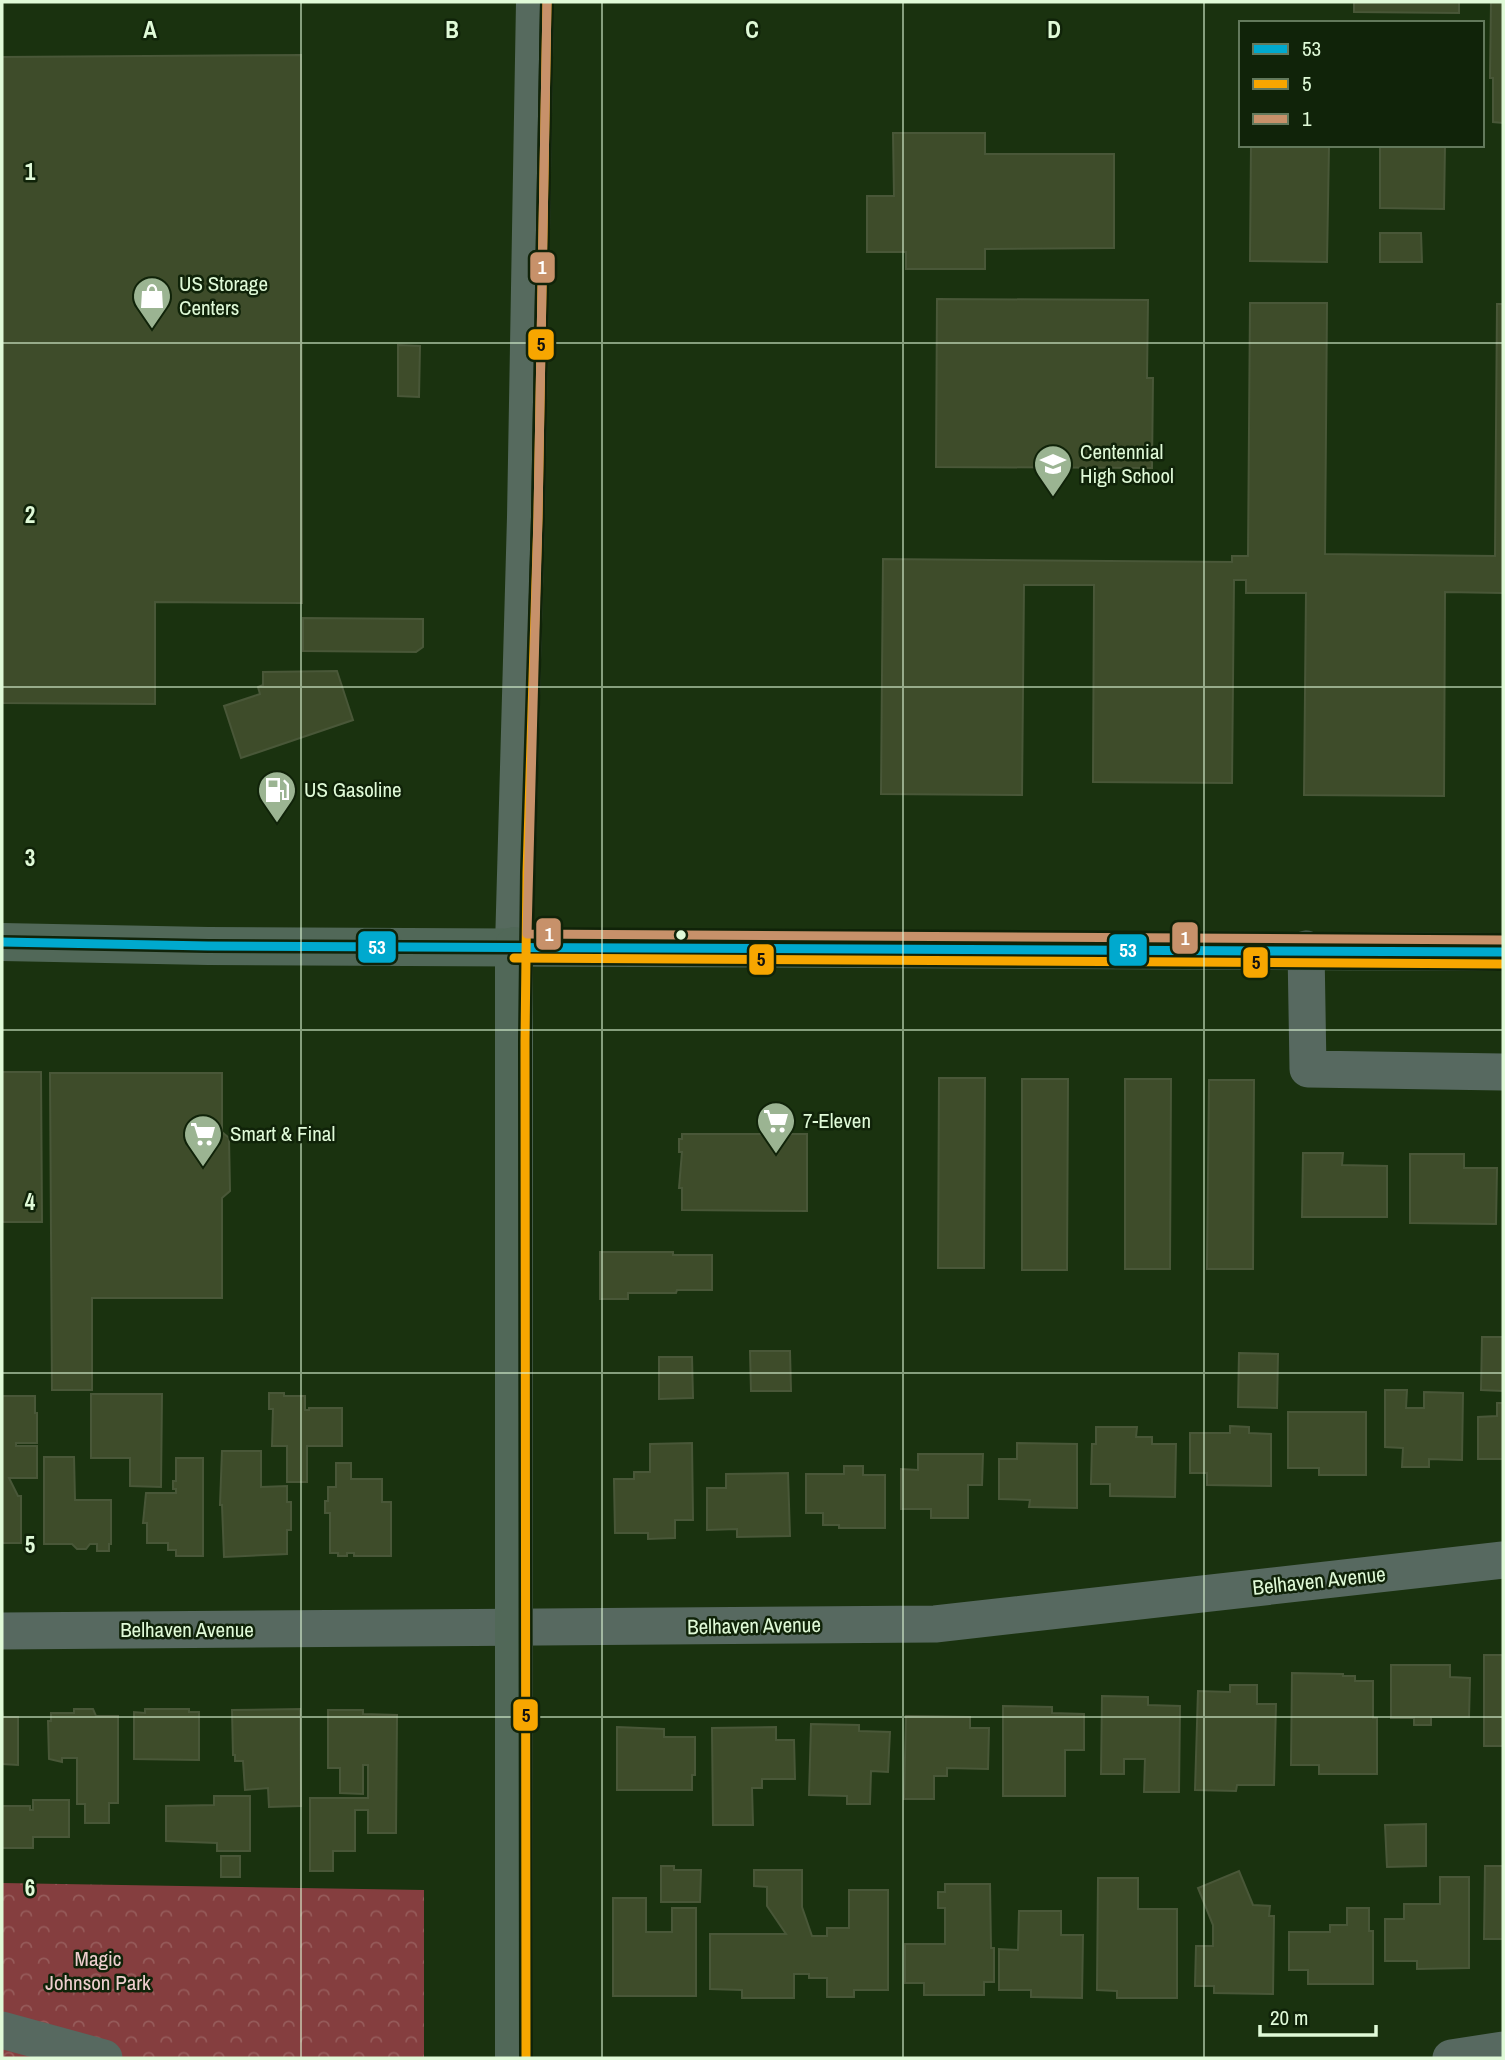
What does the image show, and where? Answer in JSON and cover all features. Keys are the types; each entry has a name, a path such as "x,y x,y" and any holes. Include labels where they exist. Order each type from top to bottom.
{"main road":[{"path":"514,2058 514,946 526,517 535,2"},
{"path":"2,943 1503,952"}],"street":[{"path":"1306,949 1308,1069 1503,1072"},
{"name":"Belhaven Avenue","path":"2,1631 935,1624 1503,1560"},
{"path":"2,2030 104,2058"},
{"path":"1451,2058 1503,2050"}],"green space":[{"name":"Magic Johnson Park","path":"2,1883 424,1890 424,2058 2,2058"}],"building":[{"path":"1354,2 1459,2 1459,13 1354,12"},
{"path":"1491,2 1503,2 1503,123 1493,122 1493,78 1490,78"},
{"name":"US Storage Centers","path":"301,55 302,603 155,602 155,704 2,703 2,57"},
{"path":"893,133 985,133 985,154 1114,154 1114,248 985,249 985,269 906,269 906,252 867,252 867,196 894,196"},
{"path":"1251,147 1329,147 1327,262 1250,261"},
{"path":"1380,147 1445,147 1444,209 1380,208"},
{"path":"1380,233 1421,233 1422,262 1380,262"},
{"path":"937,299 1148,300 1147,378 1153,378 1152,468 936,467"},
{"path":"1250,303 1327,303 1325,554 1495,556 1497,304 1503,304 1503,593 1445,592 1444,796 1304,795 1306,593 1246,593 1246,580 1234,580 1232,783 1093,782 1094,585 1024,585 1022,795 881,794 883,559 1232,562 1232,556 1248,556"},
{"path":"398,345 420,346 419,397 398,396"},
{"path":"303,618 423,619 423,647 416,652 303,651"},
{"path":"337,671 353,720 241,758 224,706 260,694 258,687 263,685 263,672"},
{"path":"2,1072 41,1072 42,1222 2,1222"},
{"path":"50,1073 222,1073 222,1132 229,1138 230,1191 222,1198 222,1298 92,1298 92,1390 52,1390"},
{"path":"939,1078 985,1078 984,1268 938,1268"},
{"path":"1022,1079 1068,1079 1067,1270 1022,1270"},
{"path":"1125,1079 1171,1079 1170,1269 1125,1269"},
{"path":"1209,1080 1254,1080 1253,1269 1207,1269"},
{"path":"682,1134 807,1134 807,1211 682,1210 682,1188 679,1188 682,1152 679,1152 679,1139 682,1139"},
{"path":"1303,1153 1343,1153 1342,1165 1387,1166 1387,1217 1302,1217"},
{"path":"1410,1154 1464,1154 1464,1168 1497,1168 1496,1224 1410,1223"},
{"path":"600,1252 712,1255 712,1290 628,1293 628,1299 600,1299"},
{"path":"1482,1337 1503,1337 1503,1391 1481,1390"},
{"path":"750,1351 790,1351 791,1391 751,1391"},
{"path":"1239,1353 1278,1354 1277,1408 1238,1407"},
{"path":"659,1357 692,1357 693,1398 659,1399"},
{"path":"1385,1390 1407,1390 1406,1408 1424,1408 1424,1392 1463,1393 1462,1460 1429,1459 1429,1467 1402,1467 1403,1448 1385,1447"},
{"path":"269,1393 305,1396 305,1410 342,1408 342,1446 307,1446 307,1482 287,1482 287,1446 272,1446 273,1409 269,1409"},
{"path":"91,1394 162,1394 161,1487 130,1486 130,1458 91,1458"},
{"path":"2,1396 35,1396 37,1443 16,1443 16,1446 37,1446 37,1478 9,1478 18,1496 21,1496 21,1543 2,1543"},
{"path":"1497,1403 1503,1403 1503,1459 1478,1459 1478,1417 1497,1416"},
{"path":"1288,1412 1366,1412 1366,1475 1319,1475 1319,1468 1288,1468"},
{"path":"1230,1426 1249,1427 1249,1433 1271,1434 1271,1486 1207,1485 1207,1473 1190,1473 1190,1433 1230,1433"},
{"path":"1096,1427 1137,1427 1136,1437 1152,1437 1152,1444 1176,1444 1175,1497 1110,1496 1110,1484 1091,1484 1092,1444 1096,1444"},
{"path":"692,1443 693,1520 675,1520 675,1538 648,1539 648,1533 615,1533 614,1479 634,1479 634,1472 650,1472 650,1444"},
{"path":"1017,1443 1077,1444 1077,1508 1029,1507 1030,1500 999,1499 999,1459 1017,1459"},
{"path":"222,1451 261,1451 261,1487 287,1486 287,1502 291,1502 291,1530 287,1530 287,1554 224,1557 220,1505"},
{"path":"918,1454 983,1454 982,1485 968,1485 968,1518 931,1518 931,1509 901,1509 901,1469 918,1470"},
{"path":"44,1457 74,1457 75,1500 111,1500 109,1551 97,1551 97,1544 90,1544 86,1549 77,1549 72,1544 44,1544"},
{"path":"176,1458 203,1458 203,1556 176,1556 176,1550 168,1550 168,1543 147,1543 147,1523 143,1523 146,1493 176,1493 173,1481 176,1481"},
{"path":"336,1463 351,1463 351,1479 382,1479 382,1502 391,1502 391,1556 354,1556 354,1553 347,1553 347,1556 338,1556 338,1553 330,1553 330,1513 325,1513 325,1501 328,1501 328,1487 336,1487"},
{"path":"844,1466 863,1466 863,1475 885,1475 885,1528 839,1528 839,1525 823,1525 823,1513 806,1513 806,1474 844,1474"},
{"path":"788,1473 790,1536 737,1537 737,1529 707,1530 707,1488 726,1488 726,1474"},
{"path":"1484,1655 1503,1655 1503,1746 1484,1746"},
{"path":"1391,1665 1450,1665 1450,1677 1470,1678 1469,1717 1431,1717 1431,1725 1414,1725 1414,1718 1391,1718"},
{"path":"1292,1673 1343,1674 1355,1676 1355,1681 1373,1681 1373,1718 1377,1718 1377,1774 1319,1774 1319,1765 1291,1765"},
{"path":"1230,1685 1257,1685 1257,1704 1276,1704 1274,1785 1237,1785 1236,1791 1195,1790 1198,1691 1230,1692"},
{"path":"1102,1696 1148,1697 1148,1705 1180,1706 1179,1792 1144,1792 1145,1759 1124,1759 1124,1774 1101,1774"},
{"path":"1003,1706 1052,1707 1052,1713 1084,1714 1084,1750 1065,1750 1065,1796 1003,1796"},
{"path":"2,1709 3,1717 18,1717 18,1765 2,1764"},
{"path":"74,1709 93,1709 96,1716 118,1716 118,1803 109,1803 109,1823 85,1823 85,1804 77,1804 77,1758 62,1758 62,1762 49,1759 48,1721 51,1721 51,1713 74,1713"},
{"path":"145,1709 189,1709 189,1712 199,1712 199,1760 134,1759 134,1712 145,1713"},
{"path":"300,1709 301,1806 269,1807 268,1788 245,1790 243,1761 235,1761 233,1755 232,1710"},
{"path":"328,1710 363,1710 363,1714 397,1715 396,1833 368,1833 368,1810 355,1810 355,1851 333,1851 333,1871 310,1871 310,1798 368,1798 368,1765 363,1765 363,1794 340,1793 340,1768 328,1768"},
{"path":"906,1716 970,1717 970,1728 989,1728 988,1769 947,1768 947,1776 934,1776 934,1799 904,1799"},
{"path":"811,1724 859,1725 859,1731 890,1732 888,1772 871,1771 870,1804 847,1804 847,1796 809,1795"},
{"path":"617,1727 664,1729 664,1737 695,1737 695,1775 692,1775 692,1790 617,1790"},
{"path":"776,1727 776,1740 794,1740 795,1779 762,1779 762,1788 752,1788 753,1825 713,1825 712,1728"},
{"path":"214,1796 250,1796 250,1851 217,1851 217,1843 166,1841 166,1806 214,1805"},
{"path":"33,1800 69,1800 69,1837 33,1837 33,1848 2,1848 2,1806 30,1806 30,1810 33,1810"},
{"path":"1426,1824 1426,1866 1387,1867 1385,1825"},
{"path":"221,1856 240,1856 240,1877 221,1877"},
{"path":"661,1866 674,1866 674,1870 701,1870 700,1902 661,1902"},
{"path":"1485,1866 1503,1866 1503,1939 1484,1939"},
{"path":"754,1870 802,1870 802,1907 812,1936 827,1936 827,1928 849,1928 849,1890 888,1890 888,1990 854,1990 854,1997 827,1997 827,1978 809,1978 809,1974 794,1974 794,1998 742,1998 742,1990 710,1989 710,1934 786,1934 767,1906 767,1887 754,1886"},
{"path":"1239,1871 1253,1905 1270,1906 1269,1916 1274,1916 1273,1994 1214,1993 1214,1986 1195,1986 1196,1946 1213,1946 1213,1925 1198,1888"},
{"path":"1440,1877 1469,1877 1469,1968 1417,1969 1417,1961 1385,1961 1385,1919 1404,1919 1404,1904 1440,1904"},
{"path":"1098,1878 1138,1878 1138,1909 1177,1909 1177,1998 1117,1998 1117,1991 1097,1990"},
{"path":"945,1884 990,1884 994,1982 984,1982 984,1995 924,1995 924,1983 905,1983 905,1944 945,1944 945,1908 938,1908 938,1892 945,1892"},
{"path":"613,1898 646,1898 646,1932 672,1932 672,1908 696,1908 696,1996 613,1996"},
{"path":"1347,1908 1369,1908 1369,1931 1373,1931 1373,1984 1308,1984 1308,1970 1289,1970 1289,1932 1330,1932 1330,1925 1347,1925"},
{"path":"1019,1911 1061,1911 1061,1935 1083,1935 1082,1998 1031,1997 1031,1990 999,1990 999,1949 1018,1950"}],"transit line":[{"name":"5","path":"526,2058 525,1041 547,2"},
{"name":"1","path":"547,2 527,934 1503,940"},
{"name":"53","path":"2,942 208,946 1503,952"},
{"name":"5","path":"514,958 1503,964"}],"place":[{"name":"US Storage Centers","path":"152,330"},
{"name":"Centennial High School","path":"1053,498"},
{"name":"US Gasoline","path":"277,824"},
{"name":"7-Eleven","path":"776,1155"},
{"name":"Smart & Final","path":"203,1168"}]}
